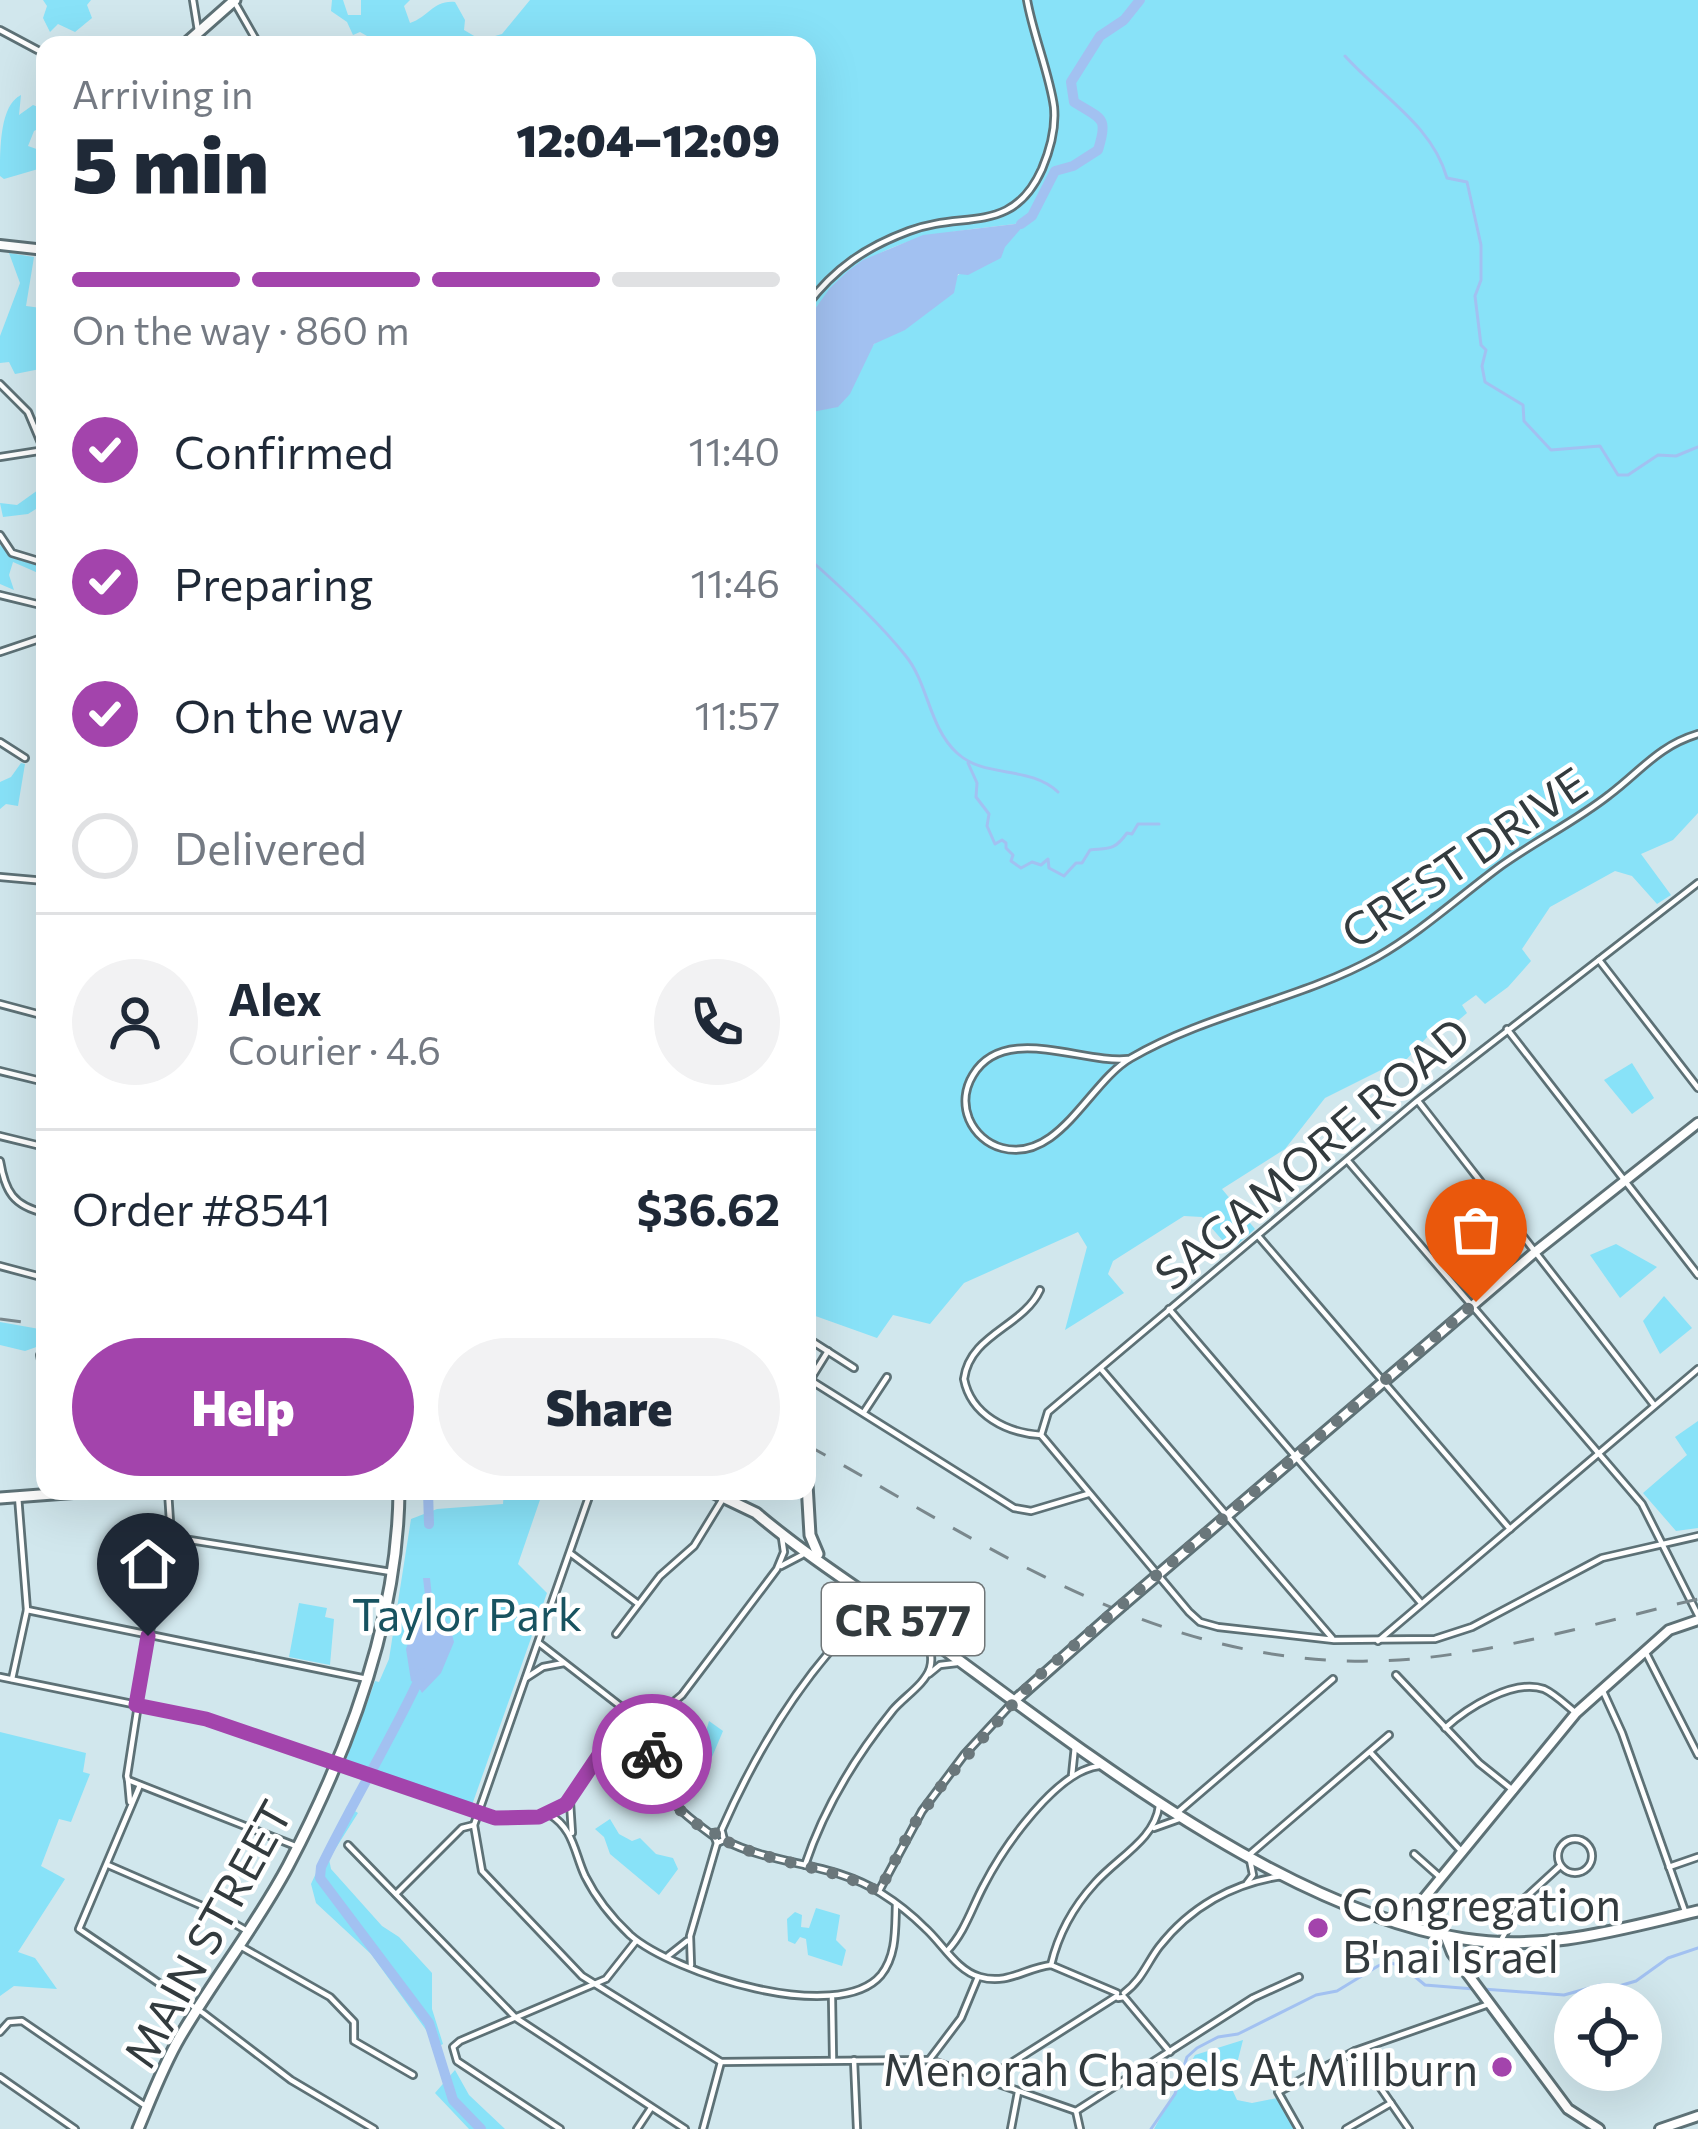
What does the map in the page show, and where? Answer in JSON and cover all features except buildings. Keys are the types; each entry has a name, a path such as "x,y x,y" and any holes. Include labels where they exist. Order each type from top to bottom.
{"main road":[{"path":"194,36 235,1"},
{"path":"0,245 36,249"},
{"name":"CR 577","path":"730,1500 756,1513 1015,1701 1471,1306 1698,1123"},
{"path":"0,1498 36,1494"},
{"name":"MAIN STREET","path":"138,2129 171,2052 298,1847 335,1763 376,1654 398,1500"},
{"name":"CR 577","path":"807,1500 813,1547 825,1562"},
{"path":"756,1513 798,1535 808,1522"},
{"path":"1413,1926 1423,1900 1576,1713 1669,1630 1698,1618"},
{"path":"1015,1701 1103,1766 1250,1855 1353,1906 1413,1926 1445,1936 1500,1942 1587,1938 1692,1913"},
{"path":"1445,1936 1580,2129"},
{"path":"1572,2114 1599,2129"},
{"path":"1666,2128 1698,2116"}],"street":[{"path":"193,0 198,32"},
{"path":"816,295 864,250 929,224 1003,214 1028,193 1047,157 1054,103 1027,0"},
{"path":"235,1 254,36"},
{"path":"0,46 3,33 36,50"},
{"path":"0,384 28,412 36,430"},
{"path":"0,457 36,451"},
{"path":"0,536 12,553 36,560"},
{"path":"0,596 36,604"},
{"path":"0,652 36,640"},
{"name":"CREST DRIVE","path":"1128,1059 1379,956 1546,834 1614,792 1661,749 1698,734"},
{"path":"0,742 25,758"},
{"path":"0,877 36,880"},
{"name":"SAGAMORE ROAD","path":"1041,1435 1048,1412 1346,1159 1698,883"},
{"path":"1690,889 1698,900"},
{"path":"1597,958 1698,1088"},
{"path":"0,1004 36,1014"},
{"path":"1507,1029 1698,1275"},
{"path":"1025,1049 1128,1059 1058,1131 1038,1144 1015,1150 990,1143 972,1125 965,1100 972,1076 990,1058 1025,1049"},
{"path":"0,1071 36,1080"},
{"path":"1417,1101 1654,1405"},
{"path":"0,1136 36,1145"},
{"path":"1346,1159 1642,1504 1698,1618"},
{"path":"0,1162 4,1184 13,1198 36,1210"},
{"path":"1258,1235 1510,1529"},
{"path":"0,1266 36,1276"},
{"path":"1040,1290 1034,1301 974,1352 964,1379 973,1402 1016,1433 1041,1435 1194,1617 1208,1625 1334,1640 1422,1641 1454,1635 1602,1558 1698,1536"},
{"path":"1169,1309 1421,1604"},
{"path":"816,1344 854,1368"},
{"path":"816,1368 828,1352"},
{"path":"1101,1369 1334,1640"},
{"path":"1378,1641 1698,1369"},
{"path":"864,1413 887,1377"},
{"path":"816,1384 1020,1510 1036,1510 1088,1493"},
{"path":"12,1679 27,1610 18,1496"},
{"path":"130,1808 126,1764 171,1537 169,1500"},
{"path":"588,1500 477,1813 474,1825 482,1871 582,1976 721,2062 930,2060 1076,2111"},
{"path":"616,1634 659,1576 694,1546 722,1500"},
{"path":"658,1715 682,1695 777,1569 784,1552 780,1532"},
{"path":"171,1537 391,1572"},
{"path":"570,1552 638,1603"},
{"path":"777,1569 797,1555 814,1556"},
{"path":"859,1617 861,1589"},
{"path":"27,1610 367,1679"},
{"path":"691,1966 690,1936 721,1831 769,1734 799,1688 859,1617 890,1610"},
{"path":"925,1678 932,1661 926,1636"},
{"path":"538,1643 628,1712 646,1719 652,1726 652,1757 660,1787 672,1804 720,1841 765,1858 848,1877 879,1892 978,1977 1012,1979 1051,1965 1121,1995 1170,2052"},
{"path":"1645,1650 1698,1755"},
{"path":"526,1678 543,1666 566,1664"},
{"path":"805,1865 826,1812 852,1766 894,1709 940,1665 966,1666"},
{"path":"1396,1675 1479,1763 1514,1791"},
{"path":"0,1676 206,1719 507,1820 549,1814 570,1800 628,1712"},
{"path":"1051,1965 1059,1938 1091,1887 1154,1828 1181,1815 1333,1678"},
{"path":"1445,1728 1482,1700 1532,1688 1549,1692 1576,1713"},
{"path":"1600,1688 1622,1733 1669,1868 1692,1913"},
{"path":"879,1892 922,1811 964,1755 1015,1701"},
{"path":"646,1719 652,1713 658,1715"},
{"path":"652,1726 658,1724 658,1715"},
{"path":"1247,1883 1253,1875 1250,1855 1389,1735"},
{"path":"1071,1777 1075,1746"},
{"path":"1370,1752 1463,1853"},
{"path":"947,1951 1011,1842 1071,1777 1086,1768 1103,1766"},
{"path":"128,1780 298,1847"},
{"path":"140,1785 79,1929 198,2009 291,2080 374,2129"},
{"path":"570,1800 572,1838"},
{"path":"1154,1828 1160,1802"},
{"path":"549,1814 562,1822 572,1838 595,1893 637,1941 691,1966 765,1991 832,1998 858,1993 882,1973 894,1944 896,1904"},
{"path":"396,1894 462,1828 474,1825"},
{"path":"712,1835 721,1831"},
{"path":"1581,1840 1592,1850 1591,1864 1583,1872 1573,1874 1560,1866 1558,1852 1567,1841 1581,1840"},
{"path":"348,1845 516,2018 685,2129"},
{"path":"1414,1854 1441,1878"},
{"path":"1669,1868 1698,1857"},
{"path":"108,1865 207,1908 249,1932"},
{"path":"1500,1942 1524,1899 1560,1866"},
{"path":"986,2079 1121,1995 1136,1983 1175,1929 1208,1903 1247,1883 1288,1875"},
{"path":"668,1956 690,1936"},
{"path":"560,2129 457,2061 453,2052 460,2041 606,1979 637,1941"},
{"path":"240,1946 330,1997 354,2022 354,2042 412,2075"},
{"path":"930,2060 962,2018 978,1977"},
{"path":"1076,2111 1268,1989 1299,1977"},
{"path":"832,1998 833,2060"},
{"path":"1299,2129 1278,2092 1355,2051 1487,2000"},
{"path":"0,2032 14,2020 22,2021 147,2107"},
{"path":"1355,2051 1409,2129"},
{"path":"854,2060 856,2129"},
{"path":"703,2129 721,2062"},
{"path":"0,2077 75,2129"},
{"path":"1011,2129 1018,2092"},
{"path":"1346,2129 1391,2103"},
{"path":"637,2129 651,2108"},
{"path":"1076,2111 1080,2129"}],"green space":[{"path":"43,0 91,0 87,5 92,18 75,32 58,24 50,32 43,18 47,6"},
{"path":"332,0 343,0 348,15 361,15 361,0 410,0 404,6 410,23 441,4 455,2 465,20 464,30 474,36 353,35 347,22 331,11"},
{"path":"530,0 1698,0 1698,813 1673,840 1641,854 1671,895 1657,904 1632,876 1615,871 1550,907 1522,949 1531,961 1508,987 1485,1004 1476,995 1462,1005 1467,1013 1447,1030 1440,1023 1393,1074 1387,1067 1325,1098 1285,1149 1222,1189 1255,1229 1231,1250 1202,1217 1184,1216 1113,1261 1108,1274 1124,1293 1065,1330 1087,1247 1078,1232 964,1283 930,1324 893,1315 877,1338 816,1316 816,410 829,406 874,344 1028,218 898,245 851,272 816,309 816,36 495,36 502,34"},
{"path":"21,95 19,115 36,106 36,130 28,146 36,149 36,170 4,179 0,176 3,128 14,100"},
{"path":"9,253 34,257 26,306 36,307 36,370 15,374 9,362 0,363 0,336 20,283"},
{"path":"36,491 36,509 3,517 0,503 17,505"},
{"path":"0,545 16,558 36,564 36,572 13,562 9,575 14,590 0,584"},
{"path":"25,764 18,806 6,804 0,809 0,782 11,777"},
{"path":"1632,1063 1654,1098 1632,1114 1604,1080"},
{"path":"1616,1244 1657,1267 1620,1298 1590,1255"},
{"path":"1664,1296 1692,1328 1660,1354 1643,1321"},
{"path":"0,1322 36,1328 36,1347 25,1351 0,1345"},
{"path":"1698,1421 1698,1528 1676,1531 1643,1493 1687,1455 1675,1437"},
{"name":"Taylor Park","path":"503,1500 540,1500 518,1564 547,1593 472,1805 346,1760 375,1681 379,1682 389,1659 411,1519 437,1509 503,1504"},
{"path":"299,1603 327,1608 325,1617 334,1619 330,1665 289,1657"},
{"path":"709,1721 723,1731 704,1776 693,1775"},
{"path":"0,1732 86,1753 83,1772 90,1774 71,1822 59,1819 41,1866 65,1879 18,1952 35,1958 57,1989 14,1986 0,1996"},
{"path":"347,1806 358,1813 329,1859 331,1869 432,1973 432,2009 443,2044 433,2049 429,2034 371,1954 316,1903 311,1884"},
{"path":"610,1819 619,1834 632,1841 640,1838 656,1854 673,1858 678,1869 659,1895 610,1854 604,1837 595,1829"},
{"path":"816,1908 840,1915 836,1940 846,1950 842,1966 808,1955 806,1939 800,1937 795,1944 788,1941 787,1919 795,1912 802,1915 801,1927 809,1928"},
{"path":"1243,2040 1231,2087 1237,2100 1252,2103 1277,2098 1295,2129 1154,2129 1195,2055"},
{"path":"455,2070 469,2095 505,2129 469,2129 435,2093"}],"shaded area":[{"path":"1032,216 1001,258 968,275 958,274 954,293 905,330 874,344 850,394 838,407 816,411 816,307 848,271 923,235 1015,224"},
{"path":"423,1578 430,1578 433,1606 450,1626 454,1642 441,1673 422,1693 411,1681 406,1649 422,1620"}],"waterway":[{"path":"1021,224 1032,216 1055,171 1098,150 1102,124 1074,102 1071,82 1100,36 1124,20 1140,0"},
{"path":"1345,56 1418,127 1447,178 1467,182 1481,245 1481,280 1475,296 1481,345 1486,350 1485,382 1523,405 1524,421 1551,450 1600,446 1618,475 1628,475 1658,455 1676,456 1698,447"},
{"path":"816,565 905,655 940,730 957,753 981,766 1034,778 1058,792"},
{"path":"968,763 977,783 976,797 989,814 987,826 995,844 1006,843 1011,861 1021,868 1048,859 1049,868 1064,876 1090,850 1115,846 1138,824 1159,824"},
{"path":"428,1500 429,1524"},
{"path":"422,1673 321,1867 320,1878 429,2023 453,2100 481,2129"},
{"path":"1483,1989 1564,1995 1600,1985 1619,1986 1636,1981 1668,1958 1698,1948"},
{"path":"1151,2129 1175,2094 1187,2057 1197,2048 1218,2037 1238,2034 1316,1995 1337,1991 1387,1962 1402,1966 1425,1985 1474,1989"}],"railway":[{"path":"0,1319 36,1324"},
{"path":"816,1450 1023,1566 1095,1600 1169,1629 1246,1649 1327,1660 1413,1659 1521,1642 1698,1599"}],"way so far":[{"path":"652,1754 666,1796 712,1835 721,1831 724,1840 752,1853 834,1872 879,1892 922,1811 964,1755 1035,1679 1476,1302"}],"place":[{"name":"Congregation B'nai Israel","path":"1318,1928"},
{"name":"Menorah Chapels At Millburn","path":"1502,2067"}],"route":[{"path":"148,1636 136,1705 206,1719 495,1818 539,1817 566,1804 628,1712 646,1719 652,1713 658,1715 657,1726 652,1726 652,1754"}]}
